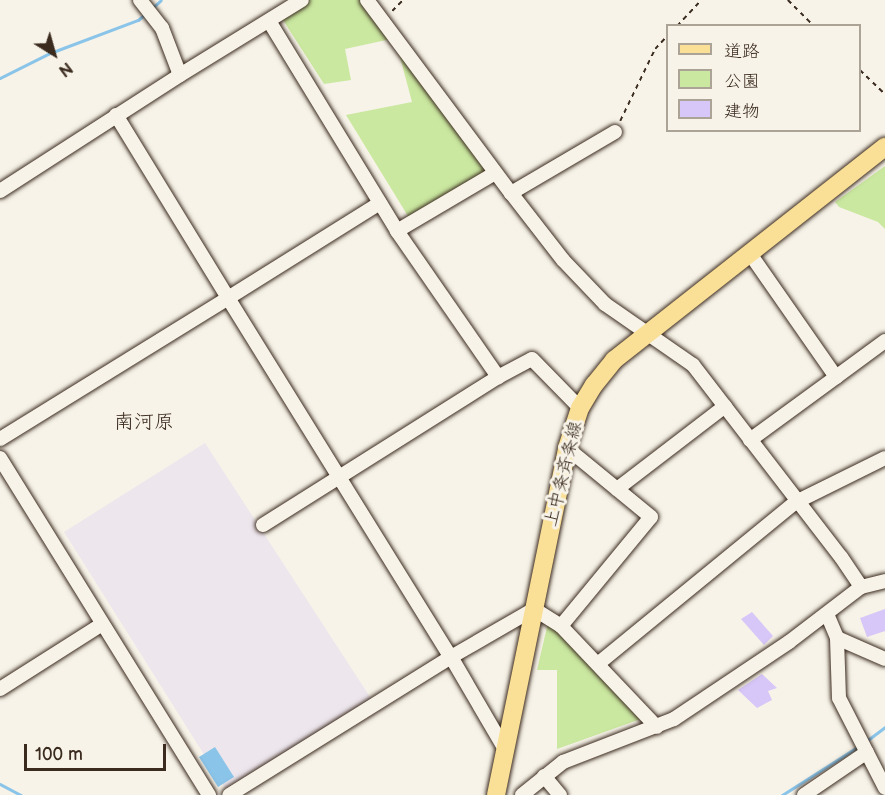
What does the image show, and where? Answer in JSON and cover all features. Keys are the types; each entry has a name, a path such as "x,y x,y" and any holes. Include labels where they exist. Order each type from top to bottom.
{"main road":[{"name":"上中条斉条線","path":"496,795 567,448 580,408 594,385 614,360 885,147"}],"street":[{"path":"140,0 162,28 180,75"},
{"path":"0,191 116,115 302,0"},
{"path":"367,0 495,173 563,260 605,304 646,335 693,365 796,502 842,557 861,587"},
{"path":"268,21 397,231 498,377"},
{"path":"116,115 451,657 506,751"},
{"path":"511,193 615,132"},
{"path":"397,231 495,173"},
{"path":"0,440 380,203"},
{"path":"750,255 836,377"},
{"path":"750,440 885,341"},
{"path":"262,525 498,377 532,359 580,408"},
{"path":"617,489 725,406"},
{"path":"561,626 651,517 567,448"},
{"path":"0,458 101,625 209,795"},
{"path":"599,663 796,502 885,458"},
{"path":"522,795 562,762 657,727 698,705 827,614 861,587 885,580"},
{"path":"229,795 451,657 534,609 561,626 599,663 657,727"},
{"path":"827,614 837,638 839,698 885,788"},
{"path":"0,689 101,625"},
{"path":"837,638 885,659"},
{"path":"804,795 867,752"},
{"path":"544,776 560,795"}],"path":[{"path":"382,20 403,0"},
{"path":"679,24 701,0"},
{"path":"788,0 812,24"},
{"path":"615,132 655,49 666,37"},
{"path":"861,71 885,94"}],"shaded area":[{"path":"205,443 372,700 225,788 64,532"}],"green space":[{"path":"309,0 372,0 400,37 345,49 351,80 324,84 281,17"},
{"path":"399,53 496,168 411,221 346,115 412,102"},
{"path":"885,166 885,229 878,222 839,207 835,202"},
{"path":"551,610 652,715 557,749 557,670 537,670"}],"water":[{"path":"215,747 234,777 218,787 199,757"}],"building":[{"path":"885,609 885,631 867,637 860,618"},
{"path":"752,612 773,636 764,645 741,619"},
{"path":"762,674 777,688 768,691 772,700 757,708 738,690"}],"waterway":[{"path":"151,9 161,0"},
{"path":"0,78 50,53 138,20 146,13"},
{"path":"865,742 885,727"},
{"path":"782,795 859,746"},
{"path":"0,784 21,795"}],"district":[{"name":"南河原","path":"144,422"}]}
